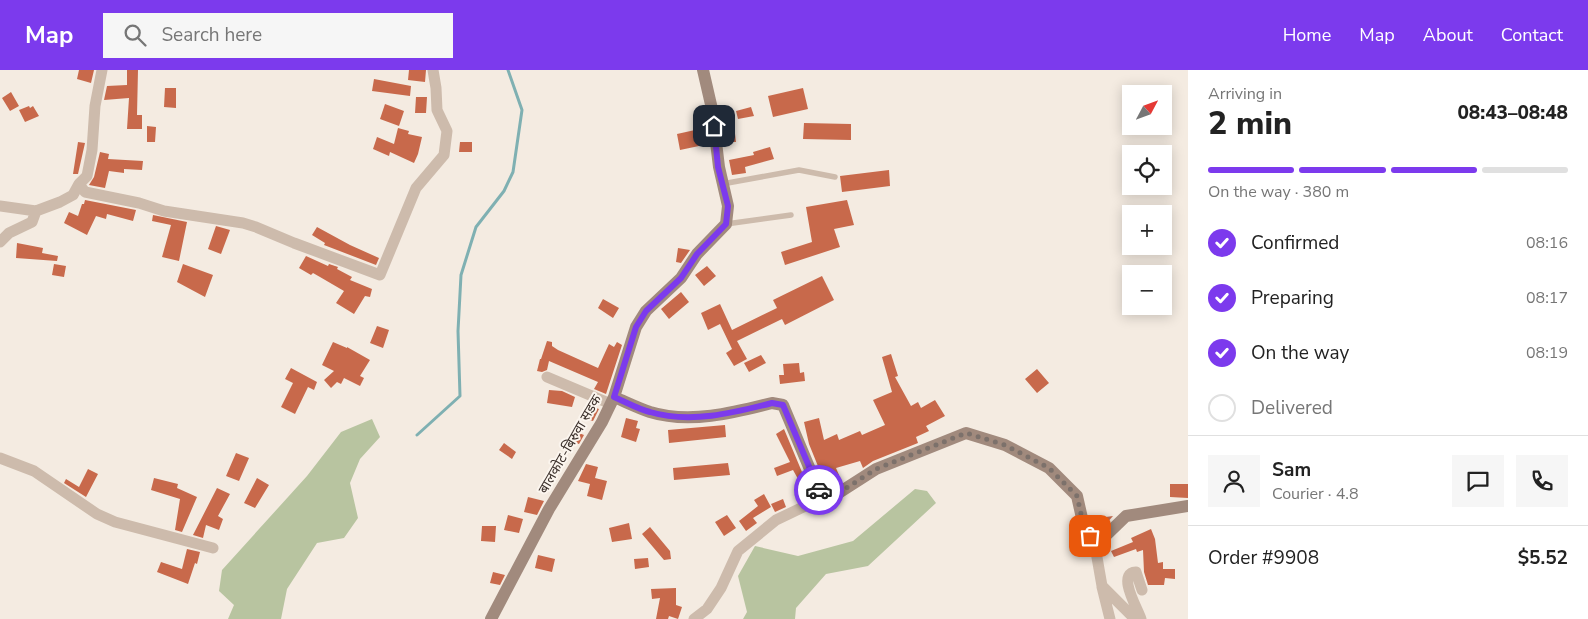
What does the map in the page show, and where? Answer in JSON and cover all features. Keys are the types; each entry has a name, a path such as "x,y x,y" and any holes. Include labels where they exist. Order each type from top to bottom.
{"street":[{"path":"0,206 36,211 73,195 79,184 87,176 92,150 94,106 102,70"},
{"path":"79,184 85,192 139,203 164,211 243,223 380,275 416,188 444,155 447,132 437,110 433,70"},
{"path":"703,70 712,109 715,143 722,184 728,206 726,224"},
{"path":"0,242 9,233 32,222 36,211"},
{"name":"बालकोट-बिरुवा सडक","path":"491,619 549,509 613,401 636,327 642,316 681,278 697,254 726,224"},
{"path":"547,377 613,401 649,412 678,418 698,418 772,403 783,405 822,498"},
{"path":"694,619 707,609 722,588 738,551 776,520 822,498 837,494 876,469 966,433 1005,445 1049,468 1077,496 1084,527 1095,546 1110,619"},
{"path":"0,458 34,471 97,514 115,522 213,548"},
{"path":"1095,546 1126,516 1188,506"},
{"path":"1141,619 1129,593 1128,574 1136,572 1142,590"},
{"path":"1102,586 1135,619"}],"lane":[{"path":"722,184 799,170 835,177"},
{"path":"726,224 791,215"}],"green space":[{"path":"372,419 380,437 360,459 350,483 358,518 344,538 317,543 287,589 281,619 228,619 234,605 219,591 222,570 307,476 341,432"},
{"path":"915,489 927,491 936,503 868,566 826,574 796,608 795,619 743,619 747,612 738,576 755,546 798,556 853,541"}],"building":[{"path":"79,70 94,70 91,83 77,79"},
{"path":"127,70 138,70 137,115 142,115 142,129 127,129 129,98 104,100 107,86 127,85"},
{"path":"409,70 426,70 425,82 408,80"},
{"path":"374,79 411,86 410,96 372,91"},
{"path":"165,88 176,88 176,108 164,107"},
{"path":"803,88 808,109 773,117 768,96"},
{"path":"11,92 19,106 10,111 2,98"},
{"path":"416,97 427,97 426,113 415,113"},
{"path":"385,104 404,111 399,126 380,119"},
{"path":"29,106 30,108 33,106 39,116 25,122 19,110"},
{"path":"751,107 754,116 738,119 736,111"},
{"path":"725,117 733,117 736,142 727,142"},
{"path":"804,123 851,124 851,140 803,139"},
{"path":"147,126 156,127 155,142 147,142"},
{"path":"398,128 409,131 408,134 422,137 414,163 390,152 389,156 373,149 377,137 394,144"},
{"path":"695,130 699,146 680,150 677,134"},
{"path":"78,142 85,143 78,174 73,174"},
{"path":"460,142 472,142 472,152 459,152"},
{"path":"770,147 774,159 745,167 746,173 732,175 729,160 754,155 753,152"},
{"path":"100,152 109,154 108,159 143,161 142,170 124,169 124,173 109,171 105,188 89,185 94,177"},
{"path":"889,170 890,186 842,192 840,176"},
{"path":"85,200 136,210 133,221 107,214 106,219 96,216 87,235 64,223 69,212 78,216"},
{"path":"847,200 854,225 834,229 840,247 785,265 781,252 812,242 806,207"},
{"path":"153,215 187,222 179,261 162,257 171,225 152,221"},
{"path":"216,226 230,230 221,254 208,249"},
{"path":"317,227 379,258 376,265 324,245 325,243 312,235"},
{"path":"17,243 43,248 42,253 58,256 57,261 16,258"},
{"path":"678,248 690,250 681,263 676,262"},
{"path":"306,256 328,266 329,264 338,267 337,269 352,277 350,280 372,289 370,297 365,296 354,314 336,303 344,291 313,273 311,275 299,268"},
{"path":"54,264 66,266 64,277 52,275"},
{"path":"183,264 213,275 205,297 177,282"},
{"path":"707,266 716,276 704,286 695,275"},
{"path":"822,276 834,300 785,325 782,319 737,341 747,359 734,366 726,353 732,349 720,324 708,330 701,313 720,304 732,330 777,308 773,300"},
{"path":"681,292 689,302 669,319 661,309"},
{"path":"603,299 619,308 613,318 598,308"},
{"path":"377,326 389,330 383,348 370,343"},
{"path":"547,341 552,342 552,346 558,350 598,368 609,344 614,347 617,342 622,345 606,394 594,389 598,382 549,361 547,370 537,371"},
{"path":"333,342 347,347 370,360 360,376 364,378 360,386 344,378 341,384 337,382 331,388 324,380 334,371 322,365"},
{"path":"891,354 898,376 895,377 911,406 918,402 921,408 935,400 945,416 926,426 929,431 916,437 918,443 873,461 863,468 860,461 836,468 839,475 824,481 809,444 804,422 819,418 824,440 837,434 839,440 860,431 862,435 885,425 873,400 892,392 882,357"},
{"path":"761,355 766,363 749,372 744,363"},
{"path":"799,363 800,373 804,372 805,381 780,384 779,375 784,375 783,364"},
{"path":"291,368 317,382 314,390 308,387 295,414 281,407 293,383 285,379"},
{"path":"1037,369 1049,383 1037,393 1025,379"},
{"path":"549,390 562,391 575,397 572,407 547,403"},
{"path":"587,405 599,409 593,421 583,418"},
{"path":"626,418 638,421 636,428 640,429 636,442 621,437"},
{"path":"725,425 726,437 669,443 668,430"},
{"path":"784,429 807,484 802,486 793,470 777,476 774,468 790,462 776,434"},
{"path":"574,431 584,435 579,444 569,441"},
{"path":"504,443 516,452 512,459 499,450"},
{"path":"236,453 249,458 239,481 226,476"},
{"path":"728,463 730,475 674,480 673,468"},
{"path":"586,464 598,467 595,478 607,481 602,500 587,496 590,484 578,481"},
{"path":"88,469 98,474 86,497 64,483 66,479 79,487"},
{"path":"154,478 178,484 177,488 197,497 182,532 175,530 180,499 151,490"},
{"path":"257,478 269,485 255,508 244,503"},
{"path":"1170,484 1188,484 1188,498 1170,497"},
{"path":"217,488 230,494 218,516 223,519 219,530 206,525 203,538 193,535"},
{"path":"764,494 771,507 753,518 757,523 746,531 739,521 758,506 754,500"},
{"path":"528,497 544,501 537,515 524,512"},
{"path":"783,499 786,507 775,512 771,504"},
{"path":"508,515 523,519 519,533 504,530"},
{"path":"727,515 736,528 724,536 715,522"},
{"path":"1113,516 1104,526 1099,526 1100,530 1096,532 1091,519"},
{"path":"629,523 632,539 612,542 609,528"},
{"path":"482,526 496,526 495,542 481,541"},
{"path":"650,527 670,551 671,559 664,560 642,534"},
{"path":"1151,529 1155,539 1158,563 1163,562 1163,569 1175,569 1175,579 1165,578 1164,585 1148,585 1144,572 1143,550 1137,552 1136,549 1114,557 1111,551 1133,542 1131,538"},
{"path":"187,549 200,552 188,584 157,572 161,562 182,569"},
{"path":"538,555 555,559 552,572 535,568"},
{"path":"648,558 649,567 635,569 634,559"},
{"path":"493,572 505,575 500,585 490,583"},
{"path":"676,588 676,605 682,607 678,619 669,616 668,619 656,619 660,598 652,599 651,589"}],"waterway":[{"path":"417,435 460,396 458,331 461,275 476,227 504,191 513,172 522,110 508,70"}],"way so far":[{"path":"819,490 822,498 837,494 876,469 966,433 1005,445 1049,468 1077,496 1084,527 1090,536"}],"route":[{"path":"714,126 718,167 728,206 726,224 721,231 704,245 674,286 642,316 636,327 614,397 649,412 678,418 698,418 772,403 783,405 819,490"}]}
